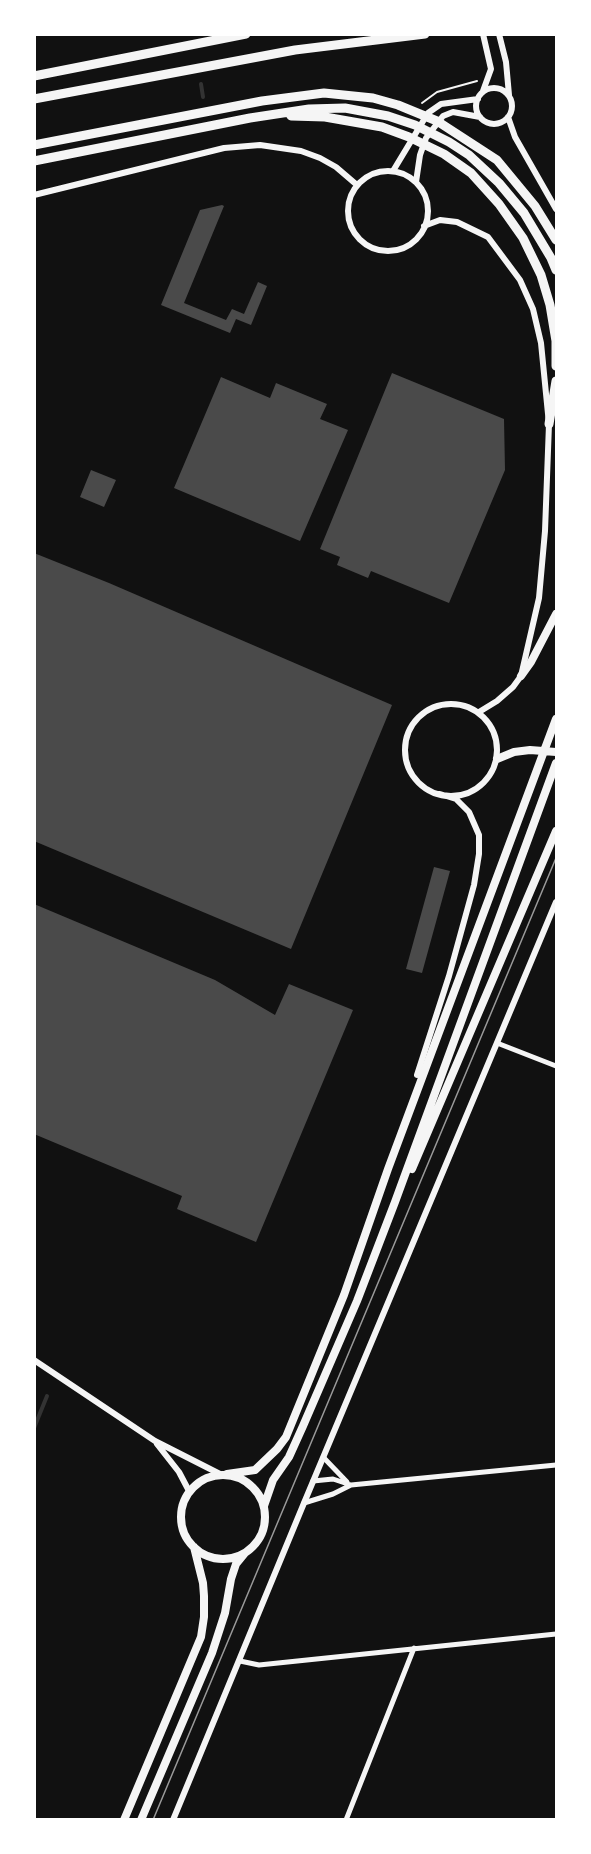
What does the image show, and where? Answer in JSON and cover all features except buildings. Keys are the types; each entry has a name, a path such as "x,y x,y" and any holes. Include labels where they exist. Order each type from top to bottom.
{"highway":[{"path":"34,75 246,34"},
{"path":"34,99 295,50 425,34"},
{"path":"34,145 262,100 324,93 373,98 398,105 437,121 497,160 535,206 556,240"},
{"path":"34,161 309,109 345,108 388,116 415,125 449,142 469,155 500,183 524,213 556,270"},
{"path":"271,116 325,117 382,127 444,154 471,173 499,204 523,238 541,275 550,305 556,341 556,366"},
{"path":"549,424 556,381"}],"main road":[{"path":"521,676 531,662 556,614"},
{"path":"245,1553 222,1559 207,1556 194,1547 184,1534 181,1519 183,1503 189,1491 204,1478 255,1470 286,1437 344,1295 388,1169 556,719"},
{"path":"497,759 514,752 530,750 556,752"},
{"path":"264,1506 273,1480 289,1457 357,1301 556,763"},
{"path":"395,1202 420,1153 556,831"},
{"path":"141,1820 212,1653 225,1613 236,1564 255,1545 263,1531 265,1515 260,1495 249,1484 235,1476 223,1474"},
{"path":"124,1820 201,1637 204,1596 194,1547"}],"street":[{"path":"480,117 476,108 491,69 483,34"},
{"path":"416,182 420,155 426,138 443,116 453,112 480,117 494,124 508,117 512,108 505,56 499,34"},
{"path":"393,171 428,113 441,104 480,96 487,89 499,89 509,96"},
{"path":"508,117 515,137 556,209"},
{"path":"34,195 224,148 260,145 301,151 320,158 336,167 357,185"},
{"path":"380,171 393,171 416,182 427,202 424,226 417,237 407,245 395,250 382,250 359,239 348,217 351,194 357,185 367,176 380,171"},
{"path":"424,226 440,220 457,222 472,227 488,237 520,280 533,309 541,344 549,424 545,531 539,598 521,676 513,687 497,701 479,712"},
{"path":"417,1074 449,976 474,885 479,854 479,835 469,812 456,799 440,794 428,790 419,783 406,762 405,749 412,725 430,708 455,703 468,706 488,721 495,733 498,746 497,759 487,779 469,792 455,796 440,794"},
{"path":"173,1820 556,902"},
{"path":"497,1043 556,1066"},
{"path":"34,1360 155,1442 223,1474"},
{"path":"155,1442 169,1458 189,1491"},
{"path":"324,1458 351,1485"},
{"path":"304,1503 333,1494 351,1485 556,1465"},
{"path":"313,1481 333,1479 351,1485"},
{"path":"240,1661 259,1665 556,1634"},
{"path":"346,1820 414,1648"}],"waterway":[{"path":"201,84 203,97"},
{"path":"34,1428 47,1396"}],"tram line":[{"path":"153,1820 556,858"}]}
